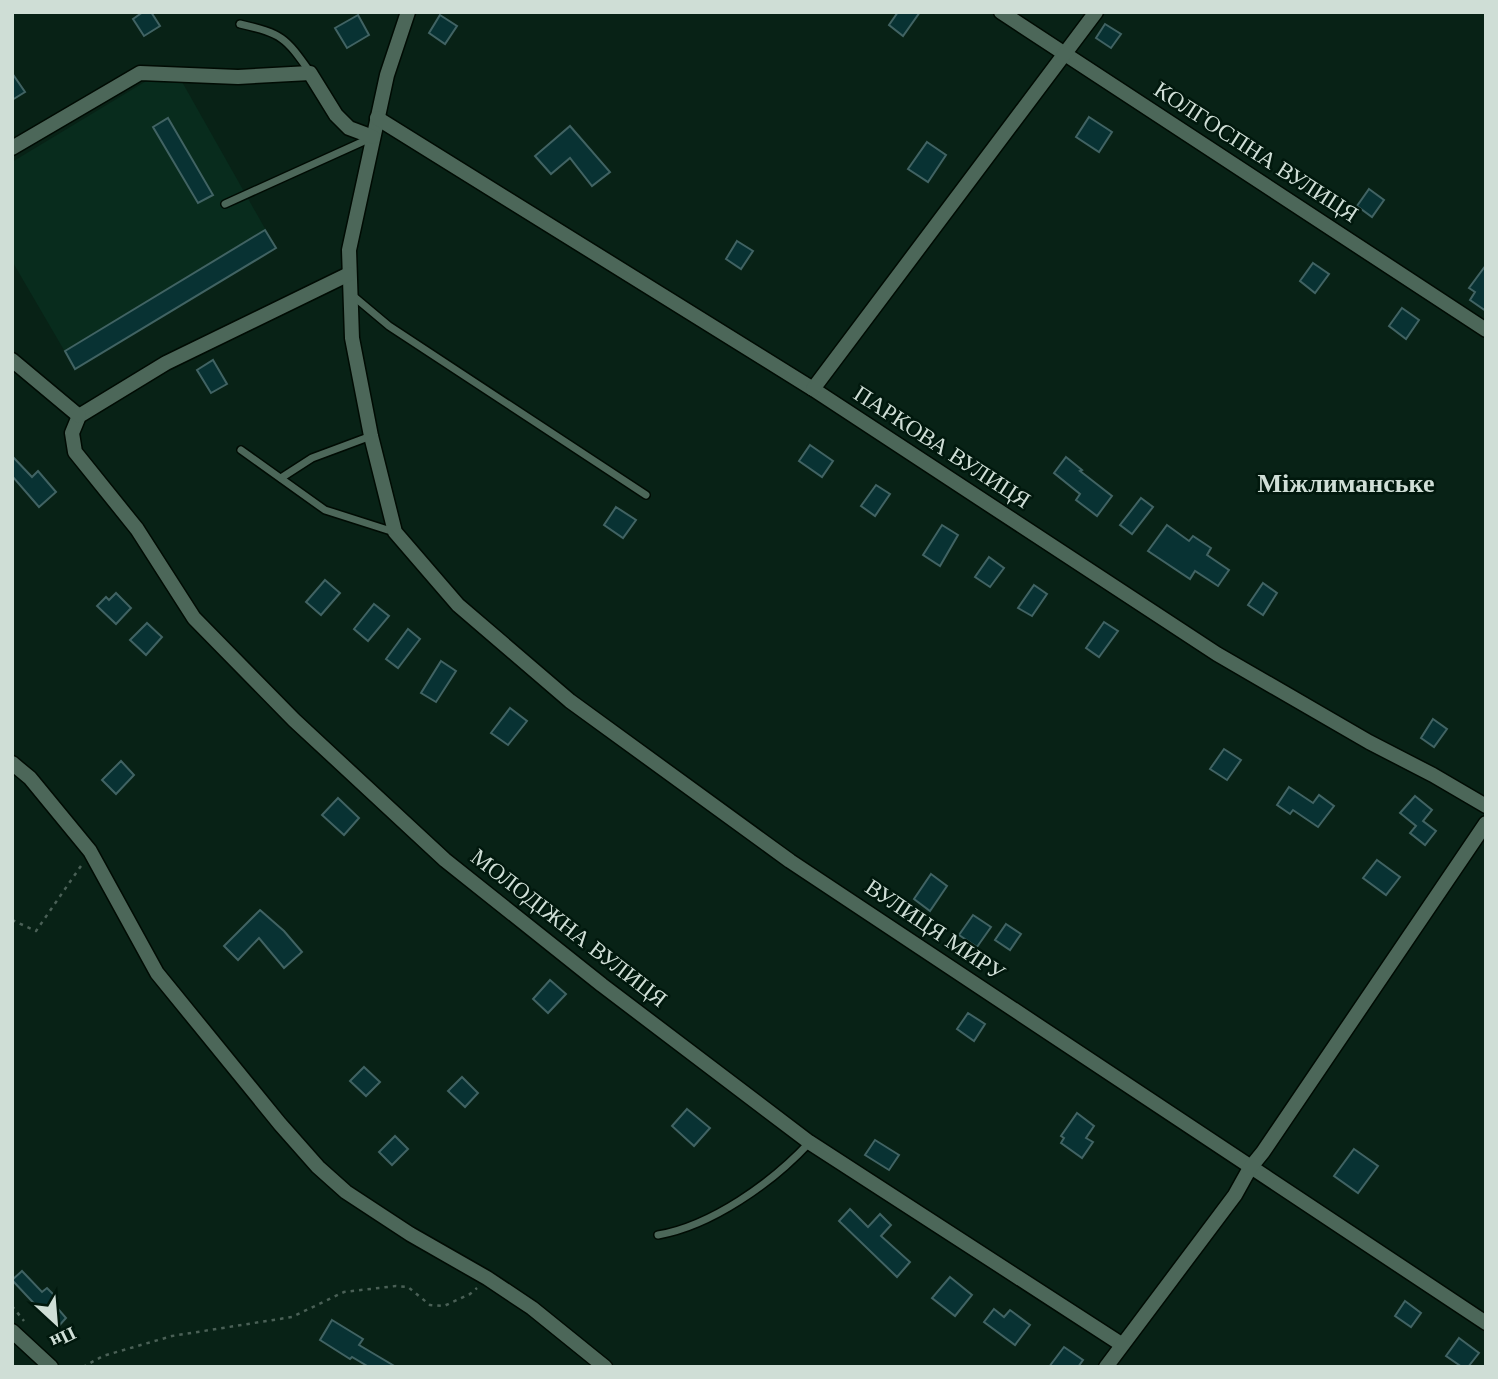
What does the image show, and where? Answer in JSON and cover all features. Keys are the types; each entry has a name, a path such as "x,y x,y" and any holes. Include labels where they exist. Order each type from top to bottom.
{"street":[{"path":"395,532 371,436 352,338 349,250 387,75 408,12"},
{"name":"КОЛГОСПНА ВУЛИЦЯ","path":"1001,12 1486,330"},
{"path":"813,389 1096,12"},
{"path":"12,148 140,73 238,77 310,73 336,115 349,128 373,137"},
{"name":"ПАРКОВА ВУЛИЦЯ","path":"377,118 813,389 1217,654 1486,806"},
{"path":"12,360 79,416 166,363 349,274"},
{"name":"МОЛОДІЖНА ВУЛИЦЯ","path":"79,416 72,433 75,452 137,530 194,618 294,720 445,860 612,993 809,1142 1121,1344"},
{"name":"ВУЛИЦЯ МИРУ","path":"395,532 458,605 570,701 790,861 1486,1323"},
{"path":"12,763 30,778 90,852 157,973 279,1124 318,1167 346,1192 391,1222 487,1278 531,1308 605,1367"},
{"path":"1106,1367 1235,1195 1250,1168 1484,831"},
{"path":"12,1331 51,1367"}],"lane":[{"path":"240,24 279,35 289,42 310,73"},
{"path":"225,204 373,137"},
{"path":"350,293 389,326 646,495"},
{"path":"281,478 312,458 371,436"},
{"path":"241,450 324,510 395,532"},
{"path":"657,1235 699,1224 750,1192 796,1157 809,1142"}],"path":[{"path":"12,920 36,931 90,852"},
{"path":"83,1367 103,1356 172,1336 292,1317 344,1292 408,1287 430,1305 444,1306 470,1294 487,1278"}],"shaded area":[{"path":"148,80 181,80 276,248 75,369 12,261 12,162"}],"building":[{"path":"143,12 151,12 160,26 144,36 133,19"},
{"path":"898,12 920,12 903,36 889,25"},
{"path":"358,15 369,35 347,48 335,28"},
{"path":"440,15 457,26 445,44 429,33"},
{"path":"1105,24 1121,34 1111,48 1096,38"},
{"path":"12,73 25,92 12,100"},
{"path":"1089,117 1112,132 1099,152 1076,137"},
{"path":"168,118 213,195 198,203 153,127"},
{"path":"570,126 610,172 592,186 570,158 551,174 535,156"},
{"path":"927,142 946,155 928,182 908,169"},
{"path":"1369,189 1384,200 1372,217 1357,206"},
{"path":"265,230 276,248 75,369 65,351"},
{"path":"737,241 753,251 741,269 726,259"},
{"path":"1313,263 1329,274 1315,293 1300,281"},
{"path":"1486,265 1486,311 1470,300 1475,292 1469,288"},
{"path":"1402,308 1419,320 1406,339 1389,326"},
{"path":"213,360 227,384 211,393 197,370"},
{"path":"810,445 833,461 822,477 799,461"},
{"path":"12,456 32,477 38,471 56,492 39,507 12,476"},
{"path":"1066,457 1112,496 1097,516 1076,500 1080,494 1054,473"},
{"path":"876,485 890,494 875,516 861,506"},
{"path":"1141,498 1153,507 1132,534 1120,525"},
{"path":"616,507 636,520 623,538 604,525"},
{"path":"942,525 958,535 940,566 923,555"},
{"path":"1167,525 1189,541 1193,536 1211,548 1207,555 1229,570 1218,586 1195,571 1190,579 1148,551"},
{"path":"989,557 1004,568 990,587 975,577"},
{"path":"325,580 340,593 321,615 306,602"},
{"path":"1263,583 1277,593 1263,615 1248,605"},
{"path":"1034,585 1047,594 1032,616 1018,608"},
{"path":"116,593 131,608 116,624 97,606 106,597 109,600"},
{"path":"374,604 389,616 368,641 354,629"},
{"path":"1104,622 1118,631 1099,657 1086,648"},
{"path":"147,623 162,637 146,655 130,640"},
{"path":"408,629 420,639 398,668 386,659"},
{"path":"441,661 456,671 436,702 421,693"},
{"path":"510,708 527,721 508,745 491,733"},
{"path":"1433,719 1447,729 1434,747 1421,738"},
{"path":"1224,749 1241,760 1227,780 1210,769"},
{"path":"121,761 134,775 116,794 102,780"},
{"path":"1289,787 1313,803 1319,795 1334,806 1318,827 1293,810 1290,814 1277,805"},
{"path":"1415,796 1432,810 1423,821 1436,831 1425,845 1410,833 1416,826 1400,813"},
{"path":"338,798 359,818 344,835 322,815"},
{"path":"1377,860 1400,877 1386,895 1363,878"},
{"path":"931,874 947,886 930,911 914,899"},
{"path":"260,910 284,931 302,952 284,968 259,938 238,960 224,946"},
{"path":"973,915 991,927 977,947 959,935"},
{"path":"1006,924 1021,934 1010,950 995,940"},
{"path":"550,980 566,994 548,1013 533,999"},
{"path":"968,1013 985,1024 974,1041 957,1029"},
{"path":"364,1067 380,1082 366,1096 350,1081"},
{"path":"462,1077 478,1093 465,1107 448,1091"},
{"path":"687,1109 710,1128 694,1146 672,1126"},
{"path":"1077,1113 1094,1126 1086,1138 1093,1142 1082,1158 1061,1143 1064,1138 1061,1136"},
{"path":"395,1136 408,1149 392,1165 379,1152"},
{"path":"875,1140 899,1155 889,1170 865,1155"},
{"path":"1354,1149 1378,1166 1358,1193 1334,1176"},
{"path":"850,1209 868,1227 880,1214 891,1225 881,1236 910,1262 897,1277 839,1221"},
{"path":"22,1271 42,1292 47,1288 57,1298 52,1302 66,1318 57,1328 12,1280"},
{"path":"950,1277 972,1295 955,1316 932,1298"},
{"path":"1405,1301 1421,1313 1411,1327 1395,1316"},
{"path":"994,1309 1004,1317 1010,1310 1030,1325 1015,1345 984,1322"},
{"path":"332,1320 363,1339 359,1345 396,1367 369,1367 352,1357 350,1359 320,1340"},
{"path":"1459,1338 1479,1353 1468,1367 1462,1367 1446,1356"},
{"path":"1064,1347 1083,1360 1078,1367 1049,1367"}],"district":[{"name":"Міжлиманське","path":"1346,483"}]}
